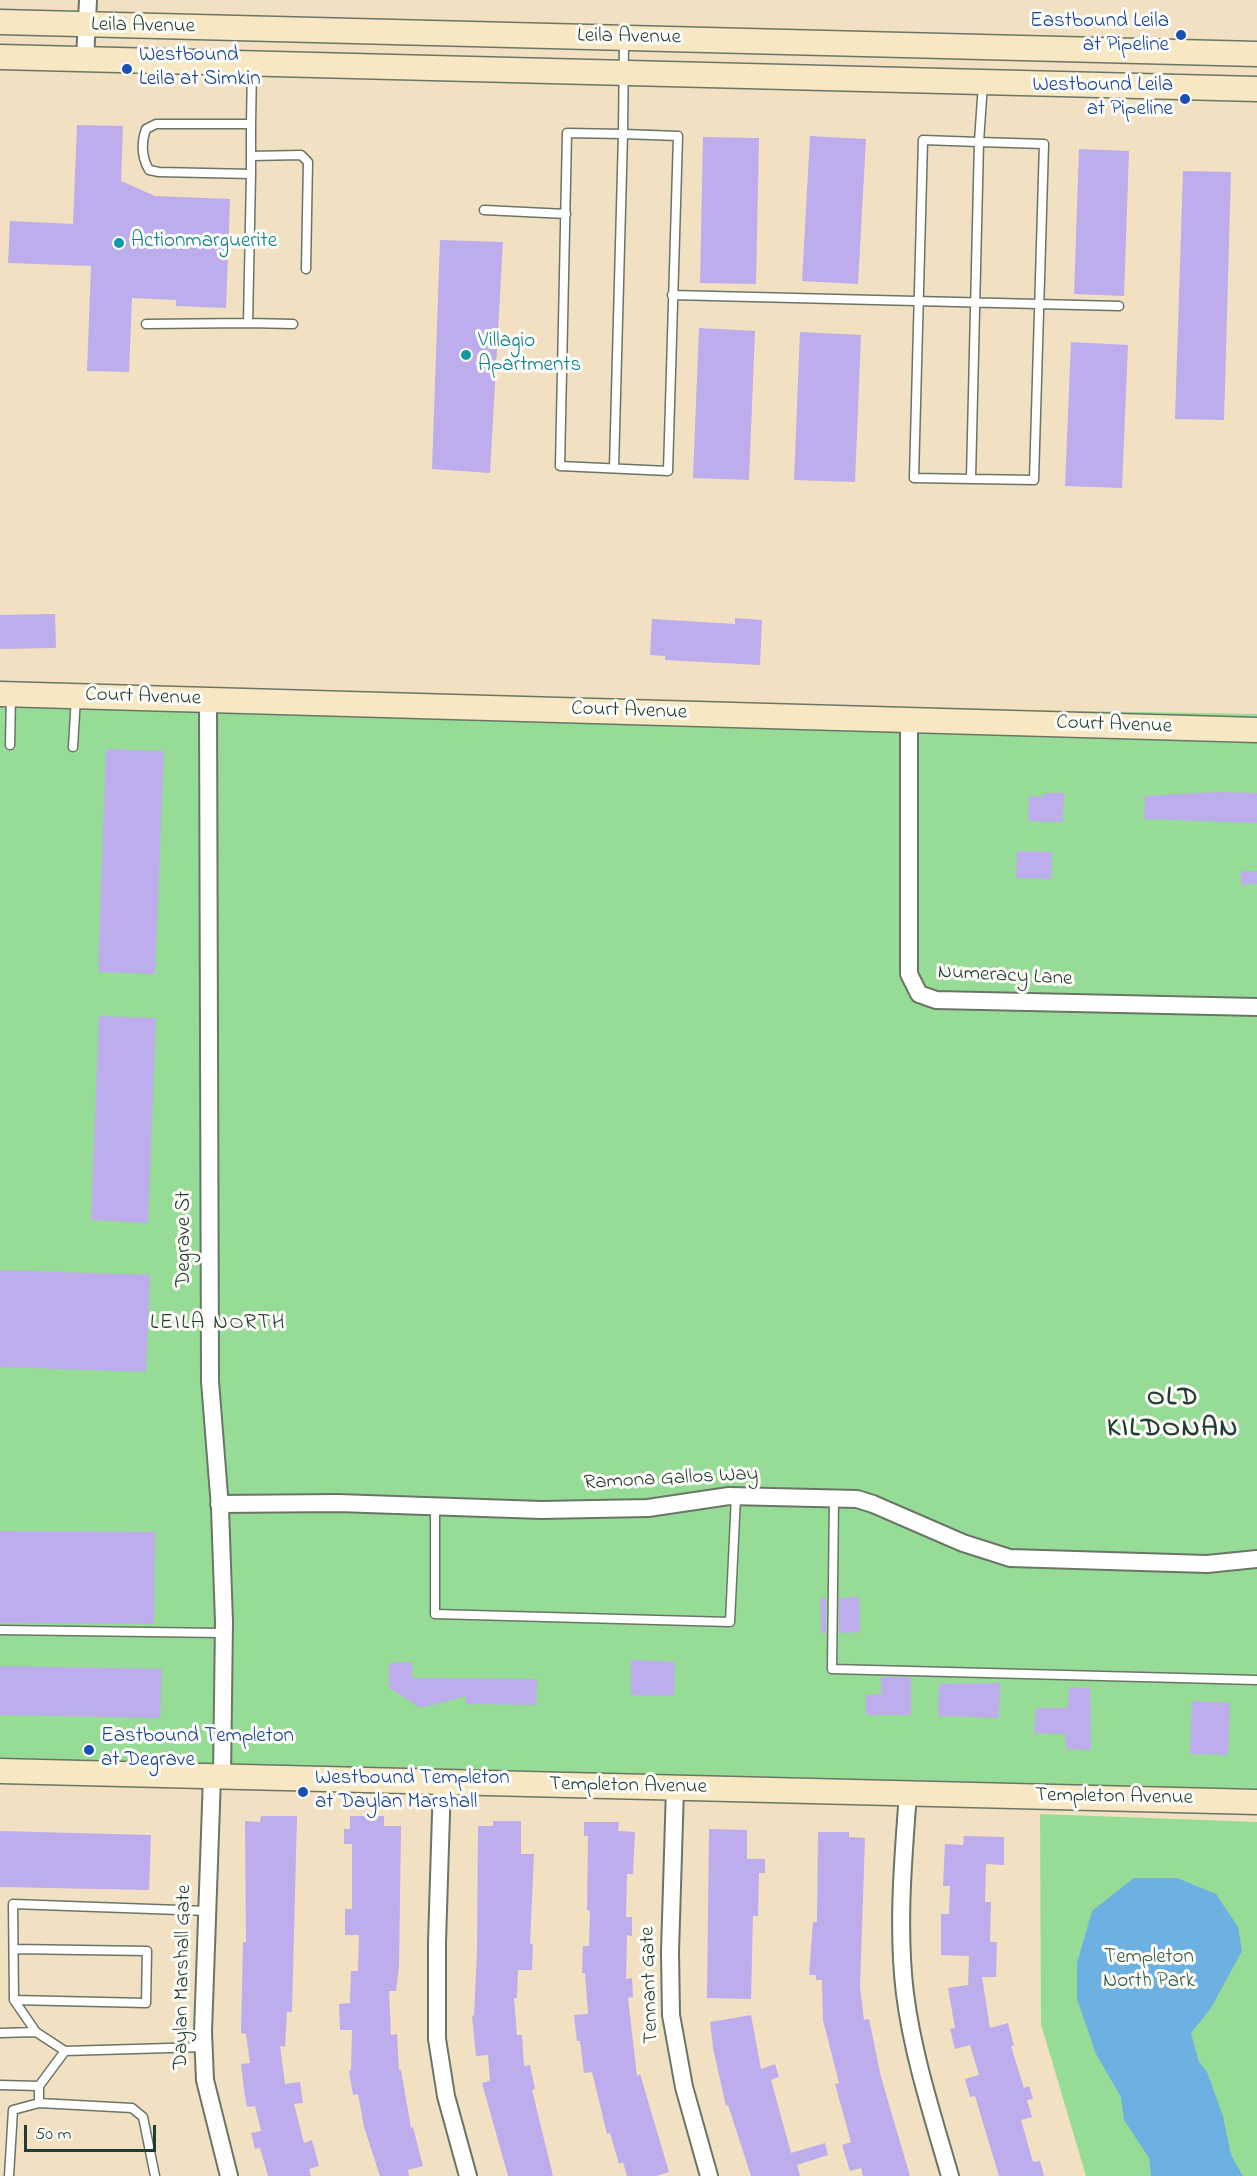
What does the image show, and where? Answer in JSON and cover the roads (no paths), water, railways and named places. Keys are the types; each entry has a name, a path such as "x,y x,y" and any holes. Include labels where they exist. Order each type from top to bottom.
{"street":[{"path":"85,59 88,0"},
{"name":"Leila Avenue","path":"0,22 1257,54"},
{"name":"Leila Avenue","path":"0,57 1257,89"},
{"name":"Court Avenue","path":"6,694 1257,730"},
{"name":"Degrave St","path":"208,700 210,1381 219,1504 223,1634 217,1777"},
{"name":"Numeracy Lane","path":"909,720 909,974 919,994 936,1000 1257,1007"},
{"name":"Ramona Gallos Way","path":"219,1504 338,1503 435,1507 648,1508 736,1496 856,1499 873,1504 963,1543 1010,1558 1207,1564 1257,1559"},
{"name":"Templeton Avenue","path":"0,1771 1257,1802"},
{"name":"Daylan Marshall Gate","path":"217,1777 207,1911 204,2047 205,2080 211,2111 229,2176"},
{"path":"442,1782 437,1942 437,2039 446,2096 468,2176"},
{"name":"Tennant Gate","path":"675,1788 670,1952 671,2015 684,2087 710,2176"},
{"path":"908,1794 903,1928 905,1996 915,2048 950,2176"}],"lane":[{"path":"614,468 624,38"},
{"path":"248,323 252,63"},
{"path":"971,478 979,142 983,82"},
{"path":"251,124 156,124 146,129 142,153 149,170 159,172 251,174"},
{"path":"567,133 678,136 668,471 560,466 566,214 567,133"},
{"path":"923,141 1044,144 1034,480 914,478 917,300 923,141"},
{"path":"251,156 301,155 308,162 306,269"},
{"path":"484,210 566,214"},
{"path":"672,295 1119,306"},
{"path":"146,324 293,324"},
{"path":"6,694 10,746"},
{"path":"74,747 76,696"},
{"path":"435,1507 435,1614 730,1622 736,1496"},
{"path":"834,1499 832,1669 1257,1680"},
{"path":"0,1630 223,1634"},
{"path":"204,2047 65,2051 36,2032 14,2000 13,1904 207,1911"},
{"path":"14,1949 147,1951 146,2003 14,2000"},
{"path":"0,2033 36,2032"},
{"path":"39,2103 39,2086 65,2051"},
{"path":"0,2085 39,2086"},
{"path":"9,2176 13,2110 39,2103 132,2108 139,2111 143,2117 155,2176"}],"water":[{"path":"1134,1878 1177,1878 1216,1894 1238,1927 1242,1951 1211,2008 1191,2033 1199,2062 1207,2072 1223,2116 1231,2155 1243,2176 1151,2176 1149,2158 1124,2120 1121,2097 1096,2054 1077,1999 1077,1963 1092,1911"}],"place":[{"name":"Eastbound Leila at Pipeline","path":"1181,35"},
{"name":"Westbound Leila at Simkin","path":"127,69"},
{"name":"Westbound Leila at Pipeline","path":"1185,99"},
{"name":"Actionmarguerite","path":"119,243"},
{"name":"Villagio Apartments","path":"466,355"},
{"name":"Eastbound Templeton at Degrave","path":"89,1750"},
{"name":"Westbound Templeton at Daylan Marshall","path":"303,1792"}],"district":[{"name":"LEILA NORTH","path":"218,1324"},
{"name":"OLD KILDONAN","path":"1173,1416"}],"park label":[{"name":"Templeton North Park","path":"1149,1971"}]}
